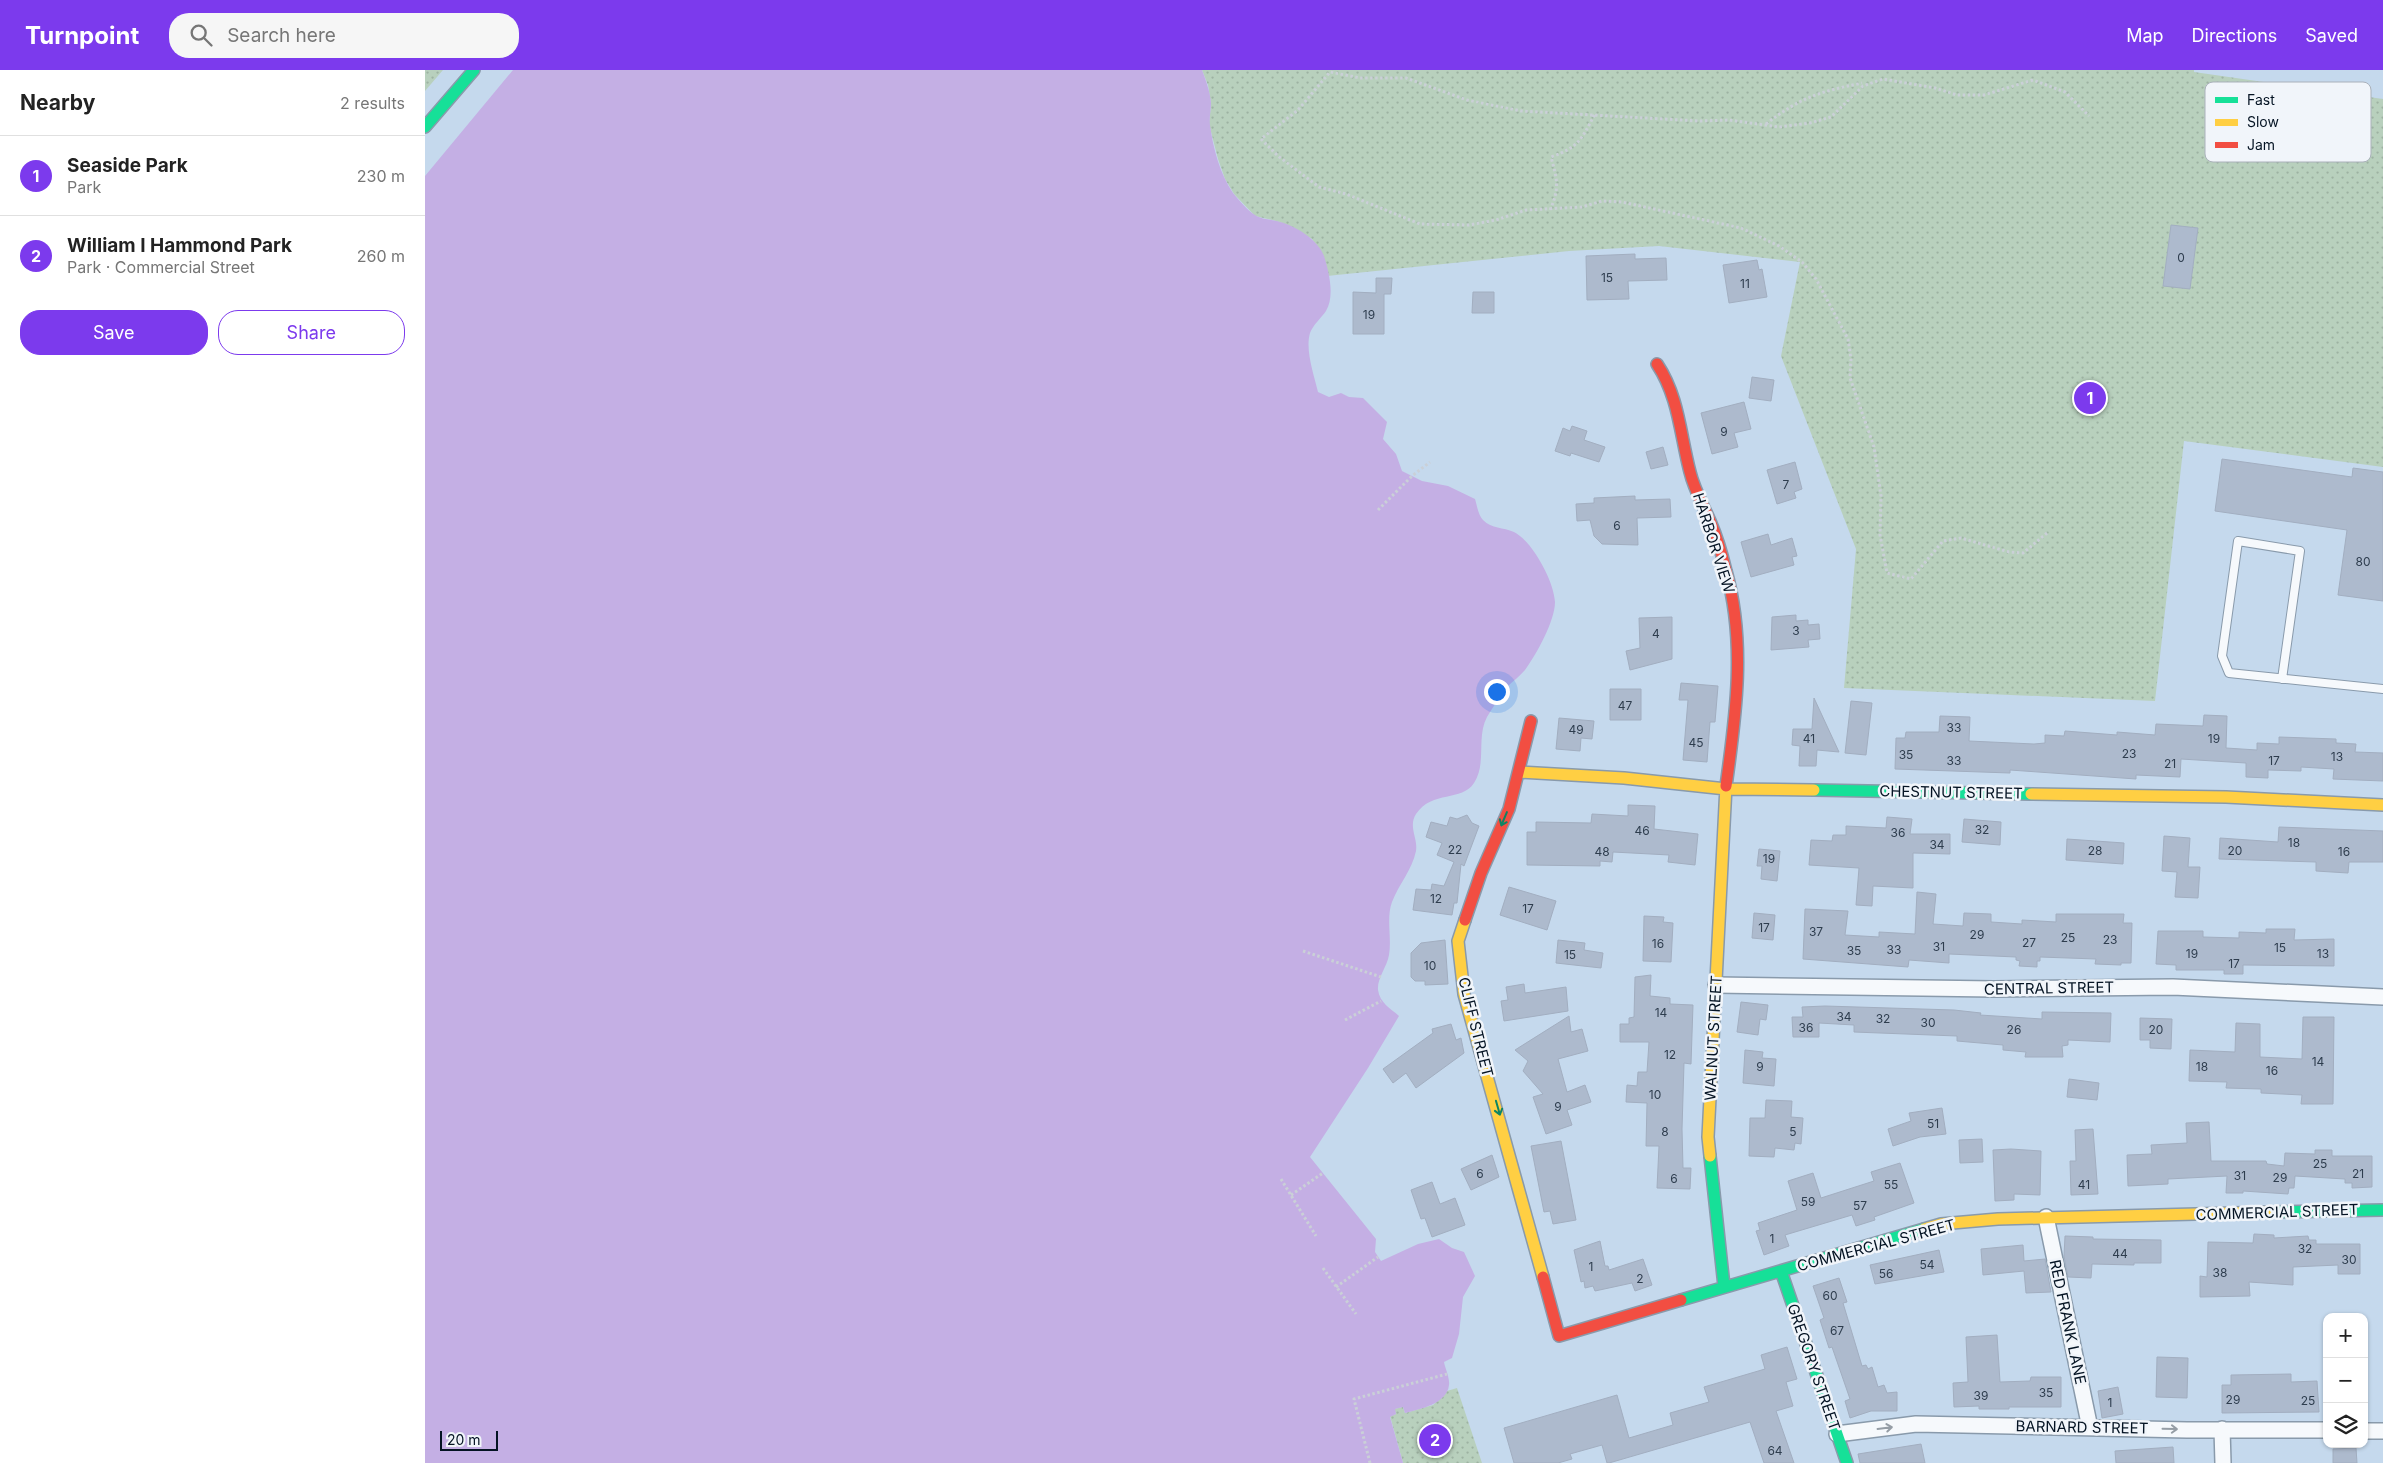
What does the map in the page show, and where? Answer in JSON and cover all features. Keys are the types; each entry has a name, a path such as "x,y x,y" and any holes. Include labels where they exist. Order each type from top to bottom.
{"street":[{"path":"425,127 474,70"},
{"name":"HARBOR VIEW","path":"1657,364 1664,373 1679,412 1691,474 1731,588 1739,650 1733,734 1726,789"},
{"name":"CLIFF STREET","path":"1531,721 1509,809 1481,874 1458,941 1464,994 1559,1336"},
{"name":"CHESTNUT STREET","path":"1519,772 1624,778 1726,789 2226,797 2383,805"},
{"name":"WALNUT STREET","path":"1724,1286 1708,1137 1726,789"},
{"name":"CENTRAL STREET","path":"1715,985 1994,990 2173,987 2383,997"},
{"name":"COMMERCIAL STREET","path":"1559,1336 1724,1286 1941,1224 1990,1218 2184,1215 2312,1209 2383,1210"},
{"name":"RED FRANK LANE","path":"2046,1217 2091,1428"},
{"name":"GREGORY STREET","path":"1781,1271 1847,1463"},
{"name":"BARNARD STREET","path":"1837,1434 1916,1424 2323,1430"},
{"path":"2222,1429 2223,1463"},
{"path":"2368,1431 2383,1431"}],"lane":[{"path":"2282,679 2300,551 2238,541 2222,656 2229,673 2282,679 2383,689"}],"path":[{"path":"2047,533 2023,553 2009,552 1961,538 1943,541 1911,579 1887,572 1880,535 1881,496 1879,473 1874,448 1850,378 1851,359 1848,338 1816,279 1802,262 1779,246 1741,228 1621,202 1602,201 1581,207 1526,210 1496,220 1469,225 1420,224 1346,194 1319,186 1278,156 1261,138 1298,110 1330,72 1360,78 1405,78 1467,100 1521,111 1699,121 1729,120 1779,127 1810,123 1831,117 1863,86 1883,80 1966,95 1984,95 2033,80 2065,92 2089,116"},
{"path":"1765,125 1787,108 1806,98 1827,90 1862,83"},
{"path":"1551,210 1557,195 1556,176 1551,157 1570,150 1583,137 1595,114"},
{"path":"1378,510 1412,476 1430,462"},
{"path":"1303,951 1381,977"},
{"path":"1345,1020 1381,1001"},
{"path":"1291,1195 1323,1173"},
{"path":"1281,1179 1316,1236"},
{"path":"1336,1287 1378,1257"},
{"path":"1323,1268 1356,1314"},
{"path":"1370,1463 1354,1399 1447,1374"}],"green space":[{"path":"425,70 443,70 425,91"},
{"path":"1202,70 2194,70 2194,72 2264,82 2205,82 2205,162 2371,162 2371,97 2383,99 2383,467 2184,441 2155,701 1844,688 1856,549 1781,356 1800,262 1659,246 1569,251 1327,276 1323,255 1312,239 1280,222 1255,216 1234,194 1225,179 1209,124 1211,104 1208,85"},
{"path":"1457,1388 1482,1463 1403,1463 1390,1416 1396,1414 1394,1409 1403,1407 1405,1413 1433,1405 1447,1391"}],"shaded area":[{"path":"513,70 1202,70 1208,86 1211,103 1210,122 1215,152 1224,178 1233,193 1246,208 1258,217 1286,224 1306,234 1317,245 1324,256 1331,291 1329,305 1311,330 1309,340 1311,362 1318,392 1329,397 1341,393 1349,397 1363,398 1387,422 1383,439 1396,454 1402,471 1422,481 1448,486 1475,499 1481,518 1486,523 1514,532 1528,544 1541,562 1554,593 1555,602 1552,619 1529,664 1508,686 1487,717 1482,733 1478,775 1469,789 1430,802 1416,814 1414,819 1413,828 1416,851 1412,864 1390,908 1389,955 1378,986 1379,995 1383,1002 1399,1016 1368,1068 1310,1157 1376,1239 1375,1252 1381,1261 1418,1244 1439,1239 1452,1248 1464,1252 1475,1276 1463,1297 1459,1334 1452,1358 1444,1362 1449,1382 1447,1391 1443,1397 1432,1405 1405,1413 1403,1407 1395,1409 1396,1414 1390,1417 1403,1463 425,1463 425,176"}],"building":[{"path":"2171,225 2198,228 2190,289 2163,286"},
{"path":"1635,254 1635,259 1666,258 1667,280 1628,281 1629,299 1587,300 1586,256"},
{"path":"1757,260 1759,270 1762,269 1767,297 1729,303 1723,265"},
{"path":"1376,278 1392,278 1391,294 1384,294 1384,334 1353,334 1353,292 1376,293"},
{"path":"1473,292 1494,292 1494,313 1472,313"},
{"path":"1752,377 1774,380 1771,401 1749,398"},
{"path":"1744,402 1751,429 1734,433 1738,447 1712,454 1701,413"},
{"path":"1572,426 1587,431 1584,440 1605,447 1599,462 1571,453 1570,456 1555,451 1563,428 1570,431"},
{"path":"1663,447 1668,465 1651,469 1646,452"},
{"path":"2222,459 2352,477 2353,468 2383,472 2383,601 2338,595 2347,530 2215,511"},
{"path":"1795,462 1802,489 1794,492 1796,498 1777,504 1767,470"},
{"path":"1635,496 1635,500 1670,499 1671,517 1637,518 1638,545 1602,544 1594,536 1590,520 1577,521 1576,504 1594,503 1594,498"},
{"path":"1768,534 1771,545 1792,538 1797,556 1792,557 1794,565 1751,577 1741,542"},
{"path":"1796,615 1796,621 1808,620 1808,625 1819,624 1820,639 1808,640 1809,647 1771,650 1772,617"},
{"path":"1672,617 1672,659 1630,670 1626,651 1640,648 1639,618"},
{"path":"1681,683 1718,686 1715,722 1710,722 1707,762 1683,760 1688,700 1679,700"},
{"path":"1610,689 1641,689 1641,720 1610,720"},
{"path":"1814,698 1839,752 1817,750 1816,766 1799,766 1800,746 1792,745 1793,729 1812,729"},
{"path":"1851,701 1872,703 1866,755 1845,753"},
{"path":"2204,715 2227,716 2226,748 2257,750 2257,743 2279,744 2279,737 2336,739 2336,743 2356,744 2355,752 2383,753 2383,781 2333,779 2334,769 2301,767 2301,771 2268,770 2268,778 2246,777 2246,763 2181,759 2180,777 2136,775 2136,779 2010,770 2010,773 1895,769 1896,738 1905,738 1906,732 1939,732 1940,716 1970,717 1969,741 2034,744 2045,743 2045,735 2064,736 2065,731 2117,735 2117,732 2155,735 2156,724 2203,726"},
{"path":"1559,718 1594,721 1592,739 1581,738 1580,751 1556,749"},
{"path":"1628,805 1655,806 1654,829 1698,834 1695,865 1668,862 1669,855 1613,852 1612,862 1600,861 1600,866 1527,865 1527,832 1536,832 1536,822 1591,823 1592,814 1628,816"},
{"path":"1467,815 1472,823 1479,826 1464,866 1461,864 1457,903 1454,903 1452,915 1413,910 1416,889 1431,890 1432,884 1444,886 1454,862 1437,855 1442,843 1426,837 1431,822 1447,826 1450,817 1457,819"},
{"path":"1887,817 1912,819 1910,834 1950,834 1950,854 1913,853 1913,888 1873,886 1872,906 1856,905 1859,868 1809,865 1811,840 1832,841 1833,835 1846,835 1846,826 1886,828"},
{"path":"1964,819 2001,822 2000,845 1962,842"},
{"path":"2279,827 2383,831 2383,862 2349,862 2348,873 2316,871 2316,862 2219,859 2220,838 2278,842"},
{"path":"2164,836 2190,838 2188,867 2200,867 2198,898 2175,897 2177,872 2162,871"},
{"path":"2067,839 2124,843 2123,864 2066,860"},
{"path":"1759,849 1780,851 1777,881 1761,879 1762,866 1757,866"},
{"path":"1509,887 1556,901 1547,930 1500,915"},
{"path":"1917,892 1936,894 1933,924 1963,926 1964,913 1991,914 1991,922 2022,924 2022,920 2056,922 2056,914 2124,914 2123,923 2132,923 2131,963 2121,963 2121,965 2095,964 2096,959 2040,957 2040,961 2037,961 2037,967 2019,966 2020,961 2016,960 2016,957 1949,954 1949,963 1909,960 1908,967 1803,959 1805,909 1848,911 1845,935 1879,937 1879,932 1915,934"},
{"path":"1754,913 1775,915 1773,940 1752,938"},
{"path":"1644,916 1664,917 1663,922 1673,923 1671,962 1643,961"},
{"path":"2266,929 2295,929 2294,940 2334,939 2334,966 2243,965 2243,974 2224,974 2224,970 2176,970 2176,965 2156,964 2158,931 2203,931 2203,937 2239,938 2239,932 2266,933"},
{"path":"1445,940 1448,984 1425,985 1425,981 1415,981 1411,977 1411,953 1421,943"},
{"path":"1558,940 1585,943 1584,950 1603,953 1601,968 1556,963"},
{"path":"1651,975 1650,996 1670,998 1670,1004 1693,1005 1691,1064 1684,1063 1682,1129 1683,1168 1691,1168 1690,1189 1657,1188 1659,1146 1646,1146 1647,1103 1626,1102 1627,1085 1637,1086 1638,1072 1647,1072 1649,1042 1620,1042 1620,1024 1629,1024 1629,1018 1634,1017 1635,977"},
{"path":"1524,984 1525,993 1566,987 1568,1011 1504,1021 1501,1001 1508,1000 1506,987"},
{"path":"1741,1002 1768,1005 1766,1020 1760,1019 1758,1035 1737,1032"},
{"path":"1802,1007 1954,1010 1981,1013 1980,1015 2042,1019 2042,1012 2111,1013 2110,1042 2068,1040 2068,1045 2062,1046 2063,1057 2025,1057 2026,1052 2003,1050 2003,1045 1957,1041 1957,1036 1854,1032 1854,1025 1819,1023 1819,1037 1793,1037 1792,1017 1803,1017"},
{"path":"1569,1016 1571,1032 1582,1029 1588,1051 1558,1059 1567,1092 1585,1085 1591,1102 1567,1110 1572,1125 1546,1134 1533,1097 1543,1094 1523,1071 1528,1061 1515,1050"},
{"path":"2303,1017 2334,1017 2333,1104 2301,1104 2302,1095 2261,1093 2261,1089 2226,1088 2227,1082 2189,1081 2190,1050 2235,1052 2236,1023 2260,1024 2260,1057 2302,1059"},
{"path":"2140,1018 2172,1019 2171,1049 2150,1048 2150,1040 2140,1040"},
{"path":"1451,1024 1456,1040 1461,1038 1464,1053 1416,1088 1406,1073 1393,1083 1383,1069 1433,1033 1432,1029"},
{"path":"1745,1050 1763,1052 1762,1058 1776,1059 1774,1086 1743,1083"},
{"path":"2069,1079 2099,1083 2097,1100 2067,1097"},
{"path":"1766,1100 1792,1101 1791,1117 1803,1118 1801,1144 1795,1143 1794,1150 1775,1148 1774,1157 1749,1156 1750,1118 1765,1118"},
{"path":"1942,1108 1946,1134 1920,1137 1893,1146 1888,1129 1911,1121 1909,1113"},
{"path":"2209,1122 2211,1161 2266,1161 2267,1164 2284,1166 2285,1153 2315,1154 2315,1150 2332,1150 2332,1156 2372,1156 2372,1187 2352,1188 2352,1183 2345,1183 2345,1179 2295,1176 2294,1188 2289,1188 2288,1194 2243,1191 2243,1193 2226,1193 2227,1176 2168,1179 2168,1184 2128,1186 2127,1155 2152,1154 2151,1145 2187,1143 2186,1123"},
{"path":"2093,1129 2098,1194 2071,1195 2070,1161 2076,1161 2075,1130"},
{"path":"1982,1139 1983,1162 1960,1163 1959,1140"},
{"path":"1561,1141 1576,1220 1553,1224 1550,1211 1544,1212 1531,1146"},
{"path":"1993,1150 2041,1151 2040,1195 2014,1194 2014,1200 1995,1201"},
{"path":"1492,1155 1499,1177 1471,1190 1461,1169"},
{"path":"1900,1163 1914,1203 1874,1217 1875,1220 1856,1226 1852,1215 1785,1235 1789,1246 1764,1255 1756,1231 1760,1230 1758,1223 1797,1210 1788,1181 1813,1173 1821,1198 1874,1181 1871,1172"},
{"path":"1432,1182 1440,1204 1455,1198 1465,1225 1432,1237 1425,1218 1421,1219 1411,1190"},
{"path":"2254,1234 2274,1235 2274,1238 2308,1236 2309,1240 2316,1240 2316,1244 2360,1244 2360,1274 2338,1274 2338,1265 2293,1267 2293,1285 2249,1282 2250,1296 2200,1297 2200,1276 2207,1277 2208,1242 2253,1243"},
{"path":"2065,1236 2093,1237 2093,1239 2161,1240 2161,1263 2134,1263 2134,1265 2092,1264 2091,1278 2068,1277 2064,1256"},
{"path":"1600,1241 1605,1266 1608,1266 1609,1270 1643,1259 1652,1285 1635,1291 1632,1283 1595,1291 1593,1286 1585,1288 1584,1281 1581,1282 1574,1250"},
{"path":"2023,1245 2024,1261 2045,1259 2051,1292 2026,1293 2024,1271 1983,1275 1981,1249"},
{"path":"1939,1250 1944,1272 1875,1284 1870,1265"},
{"path":"1839,1278 1847,1302 1843,1303 1862,1366 1866,1365 1868,1369 1872,1367 1878,1387 1884,1385 1887,1393 1897,1392 1897,1411 1871,1411 1850,1418 1845,1401 1850,1399 1832,1347 1829,1348 1820,1320 1824,1318 1813,1286"},
{"path":"1997,1335 2000,1382 2030,1381 2031,1377 2061,1377 2061,1407 1979,1409 1979,1406 1954,1407 1953,1383 1968,1382 1966,1337"},
{"path":"1787,1347 1797,1379 1786,1382 1793,1406 1776,1411 1794,1463 1764,1463 1750,1422 1609,1463 1607,1463 1602,1445 1570,1454 1572,1459 1558,1463 1514,1463 1504,1428 1617,1395 1629,1438 1673,1425 1670,1413 1709,1402 1704,1387 1765,1369 1761,1355"},
{"path":"2157,1357 2188,1358 2187,1398 2156,1397"},
{"path":"2291,1374 2291,1382 2317,1381 2319,1412 2222,1413 2222,1385 2231,1385 2231,1375"},
{"path":"2118,1387 2123,1414 2102,1418 2098,1391"},
{"path":"1921,1444 1925,1463 1860,1463 1858,1454"},
{"path":"2173,1447 2174,1463 2116,1463 2115,1451"},
{"path":"2356,1448 2357,1463 2333,1463 2333,1449"}],"traffic: fast":[{"path":"425,127 474,70"},
{"path":"1814,790 2031,794"},
{"path":"1710,1156 1724,1286"},
{"path":"2273,1212 2383,1210"},
{"path":"1681,1300 1924,1229"},
{"path":"1781,1271 1847,1463"}],"traffic: slow":[{"path":"1519,772 1624,778 1726,789 1814,790"},
{"path":"1710,1156 1708,1137 1726,786"},
{"path":"2031,794 2226,797 2383,805"},
{"path":"1465,920 1458,941 1464,994 1543,1277"},
{"path":"1924,1229 1941,1224 1998,1219 2273,1212"}],"traffic: jam":[{"path":"1657,364 1670,389 1692,478 1717,539 1732,597 1736,624 1737,678 1736,705 1726,786"},
{"path":"1465,920 1481,873 1509,809 1531,721"},
{"path":"1543,1277 1559,1336 1681,1300"}],"place":[{"name":"Seaside Park","path":"2090,398"},
{"name":"William I Hammond Park","path":"1435,1440"}]}
